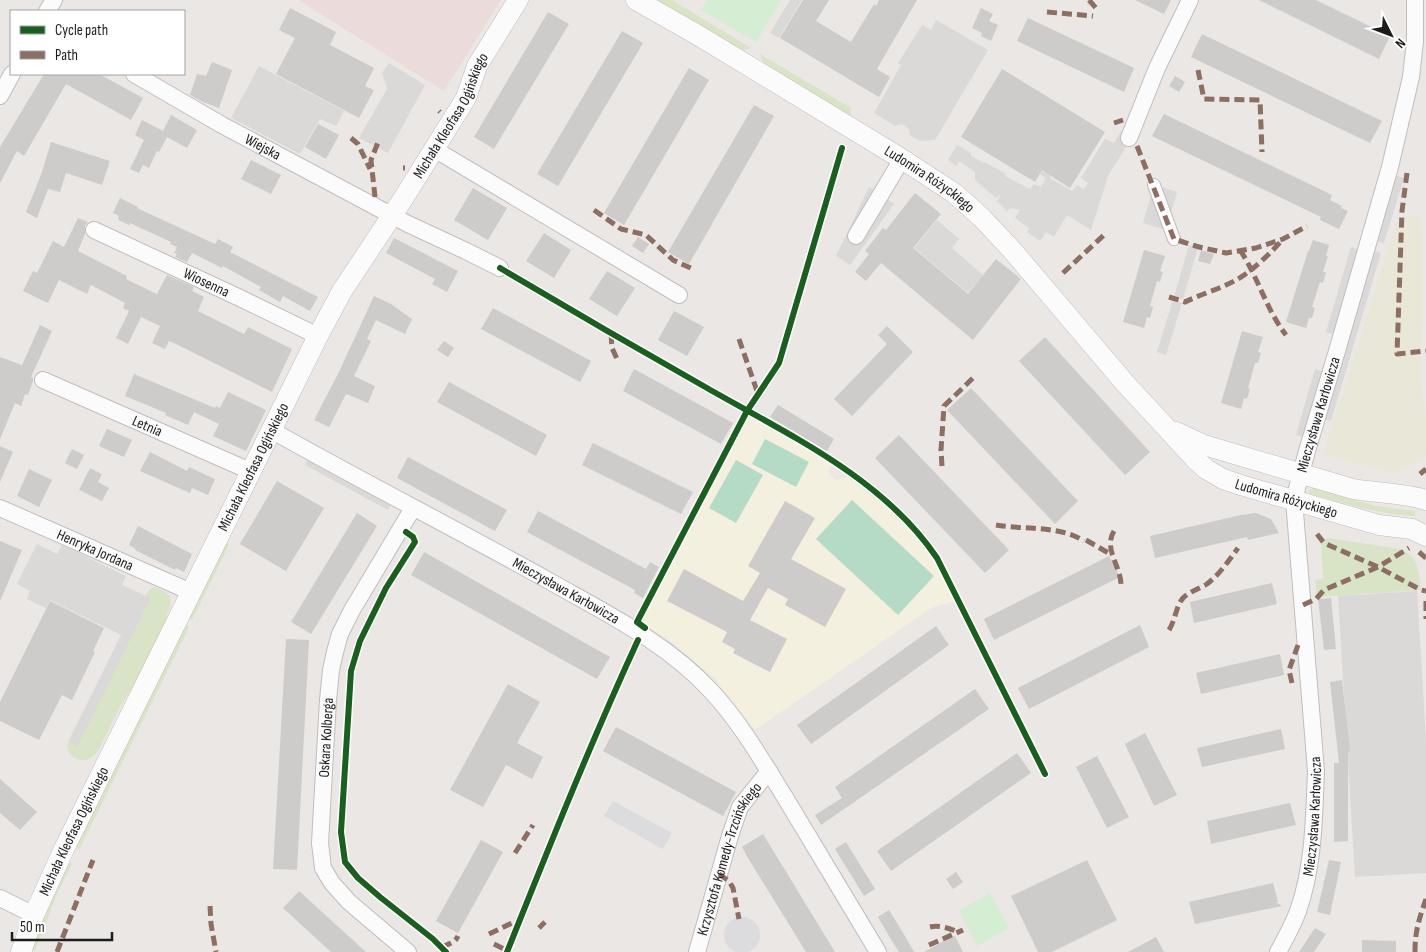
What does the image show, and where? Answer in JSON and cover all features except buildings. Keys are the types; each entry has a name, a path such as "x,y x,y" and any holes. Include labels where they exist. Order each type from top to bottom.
{"street":[{"name":"Michała Kleofasa Ogińskiego","path":"21,952 34,915 64,849 318,336 342,292 466,98 477,66 518,0"},
{"name":"Ludomira Różyckiego","path":"636,0 902,158 954,193 986,222 1165,427 1206,469 1223,479 1379,525 1421,530"},
{"path":"1130,138 1156,68 1190,0"},
{"name":"Mieczysława Karłowicza","path":"1278,952 1298,912 1304,893 1314,816 1315,762 1294,500 1390,167 1411,77 1415,41 1415,0"},
{"path":"0,96 11,75"},
{"name":"Wiejska","path":"136,75 222,125 392,216 500,268"},
{"path":"434,149 679,295"},
{"path":"856,236 902,158"},
{"path":"1154,186 1174,239"},
{"name":"Wiosenna","path":"94,230 318,336"},
{"name":"Letnia","path":"44,380 250,471"},
{"name":"Ludomira Różyckiego","path":"1165,427 1204,445 1353,488 1378,493 1423,495"},
{"name":"Mieczysława Karłowicza","path":"271,430 510,560 649,639 678,661 711,690 741,727 878,952"},
{"name":"Henryka Jordana","path":"0,508 191,592"},
{"name":"Oskara Kolberga","path":"408,952 349,902 336,888 323,868 320,843 329,693 334,652 340,634 352,610 413,508"},
{"name":"Krzysztofa Komedy-Trzcińskiego","path":"696,952 740,807 769,771"},
{"path":"0,898 34,915"}],"shaded area":[{"path":"298,0 501,0 444,91"},
{"path":"790,0 802,0 779,38 770,33"},
{"path":"936,20 988,50 935,140 920,141 910,135 906,126 901,124 895,126 874,113 901,65 898,63 922,25 931,30"},
{"path":"389,63 425,85 388,153 359,138 387,89 382,73"},
{"path":"259,66 344,111 336,126 320,119 300,154 231,118"},
{"path":"1121,131 1129,142 1108,176 1091,230 1067,215 1054,237 1046,232 1040,241 1027,232 1029,228 1015,218 1020,210 1011,208 1007,211 997,201 1001,194 996,198 975,180 975,172 959,161 956,166 948,160 957,145 971,153 971,156 985,162 1006,174 1005,176 1030,189 1034,184 1041,187 1046,178 1040,174 1042,171 1047,173 1053,172 1050,178 1072,191 1077,185 1084,189 1088,183 1081,178 1105,139 1114,143"},
{"path":"1394,175 1404,178 1384,243 1375,241"},
{"path":"1154,185 1177,192 1166,230 1143,223"},
{"path":"869,187 894,204 850,265 836,256"},
{"path":"1398,217 1419,217 1422,234 1423,305 1419,377 1426,415 1426,453 1423,457 1395,473 1323,455"},
{"path":"937,220 959,239 952,248 983,275 968,293 914,248"},
{"path":"1189,245 1198,247 1183,299 1174,297"},
{"path":"1351,247 1360,250 1335,335 1326,332"},
{"path":"1372,250 1381,253 1331,421 1322,419"},
{"path":"1173,300 1182,303 1166,355 1157,352"},
{"path":"1315,369 1325,372 1305,438 1296,435"},
{"path":"752,417 830,464 829,475 836,480 847,477 886,507 920,539 934,559 955,601 931,608 755,730 714,678 673,643 640,622 746,420"},
{"path":"309,458 392,503 388,510 305,465"},
{"path":"37,544 57,554 62,545 126,576 122,585 151,598 77,747 68,742 121,635 50,600 46,608 27,599 30,591 17,584"},
{"path":"1417,591 1426,739 1426,873 1355,877 1338,596"},
{"path":"613,801 672,833 663,849 604,816"},
{"path":"742,917 755,922 760,935 755,948 742,953 729,948 724,935 729,922"}],"green space":[{"path":"658,0 672,0 751,48 739,49"},
{"path":"707,0 781,0 756,42 701,10"},
{"path":"760,54 851,108 851,118 765,65"},
{"path":"765,439 809,462 796,487 752,464"},
{"path":"736,460 763,475 736,523 709,508"},
{"path":"1313,488 1376,506 1415,511 1415,516 1376,511 1311,494 1309,491"},
{"path":"852,500 934,576 898,615 816,539"},
{"path":"1327,538 1400,549 1407,552 1417,566 1421,590 1317,597 1315,580 1323,579 1321,542"},
{"path":"228,542 228,547 192,620 187,617 218,553"},
{"path":"154,587 165,592 170,598 170,606 166,616 170,618 151,657 121,705 98,751 89,759 76,759 68,750 68,742 77,746 151,598 145,596"},
{"path":"183,624 189,627 79,850 75,844"},
{"path":"67,861 72,864 56,896 35,951 29,949"},
{"path":"990,893 1009,928 977,946 959,911"}],"marked path":[{"path":"1089,0 1096,8"},
{"path":"1047,12 1093,16"},
{"path":"1198,70 1204,99 1260,100 1262,152"},
{"path":"1114,123 1123,120"},
{"path":"351,138 358,144 370,169"},
{"path":"375,197 371,160 379,140"},
{"path":"1137,146 1174,239 1226,253 1256,248 1283,239 1307,226"},
{"path":"1407,173 1402,211 1397,354 1426,351"},
{"path":"594,210 621,229 646,235 673,260 695,270"},
{"path":"1063,273 1104,235"},
{"path":"1169,297 1185,302 1242,277 1267,256 1283,239"},
{"path":"1240,250 1273,315 1286,335"},
{"path":"611,334 612,348 618,361"},
{"path":"739,339 758,394"},
{"path":"942,466 941,450 944,406 973,378"},
{"path":"1420,474 1426,469"},
{"path":"996,525 1053,530 1064,532 1084,541"},
{"path":"1114,531 1110,544 1121,585"},
{"path":"1317,534 1324,543 1426,591"},
{"path":"1086,540 1112,555"},
{"path":"1169,630 1183,598 1212,580 1238,548"},
{"path":"1303,605 1316,599 1324,590 1378,567 1409,548"},
{"path":"1419,552 1426,558"},
{"path":"1426,601 1426,619"},
{"path":"1292,683 1289,670 1298,645"},
{"path":"515,853 533,825"},
{"path":"57,952 93,860"},
{"path":"719,874 729,881 733,888 739,919"},
{"path":"1415,952 1418,925 1426,899"},
{"path":"210,906 216,952"},
{"path":"489,934 520,920"},
{"path":"539,928 545,922"},
{"path":"930,927 944,927 958,932"},
{"path":"929,945 963,930"},
{"path":"442,947 453,942 458,936"},
{"path":"494,944 508,951"}],"cycle path":[{"path":"645,628 637,622 747,411 779,363 842,148"},
{"path":"500,268 629,344 802,441 862,481 890,504 915,530 937,558 1045,774"},
{"path":"406,532 413,537 415,542 386,588 360,641 351,671 341,832 345,862 358,878 433,939 446,952"},
{"path":"507,952 587,756 638,640"}]}
